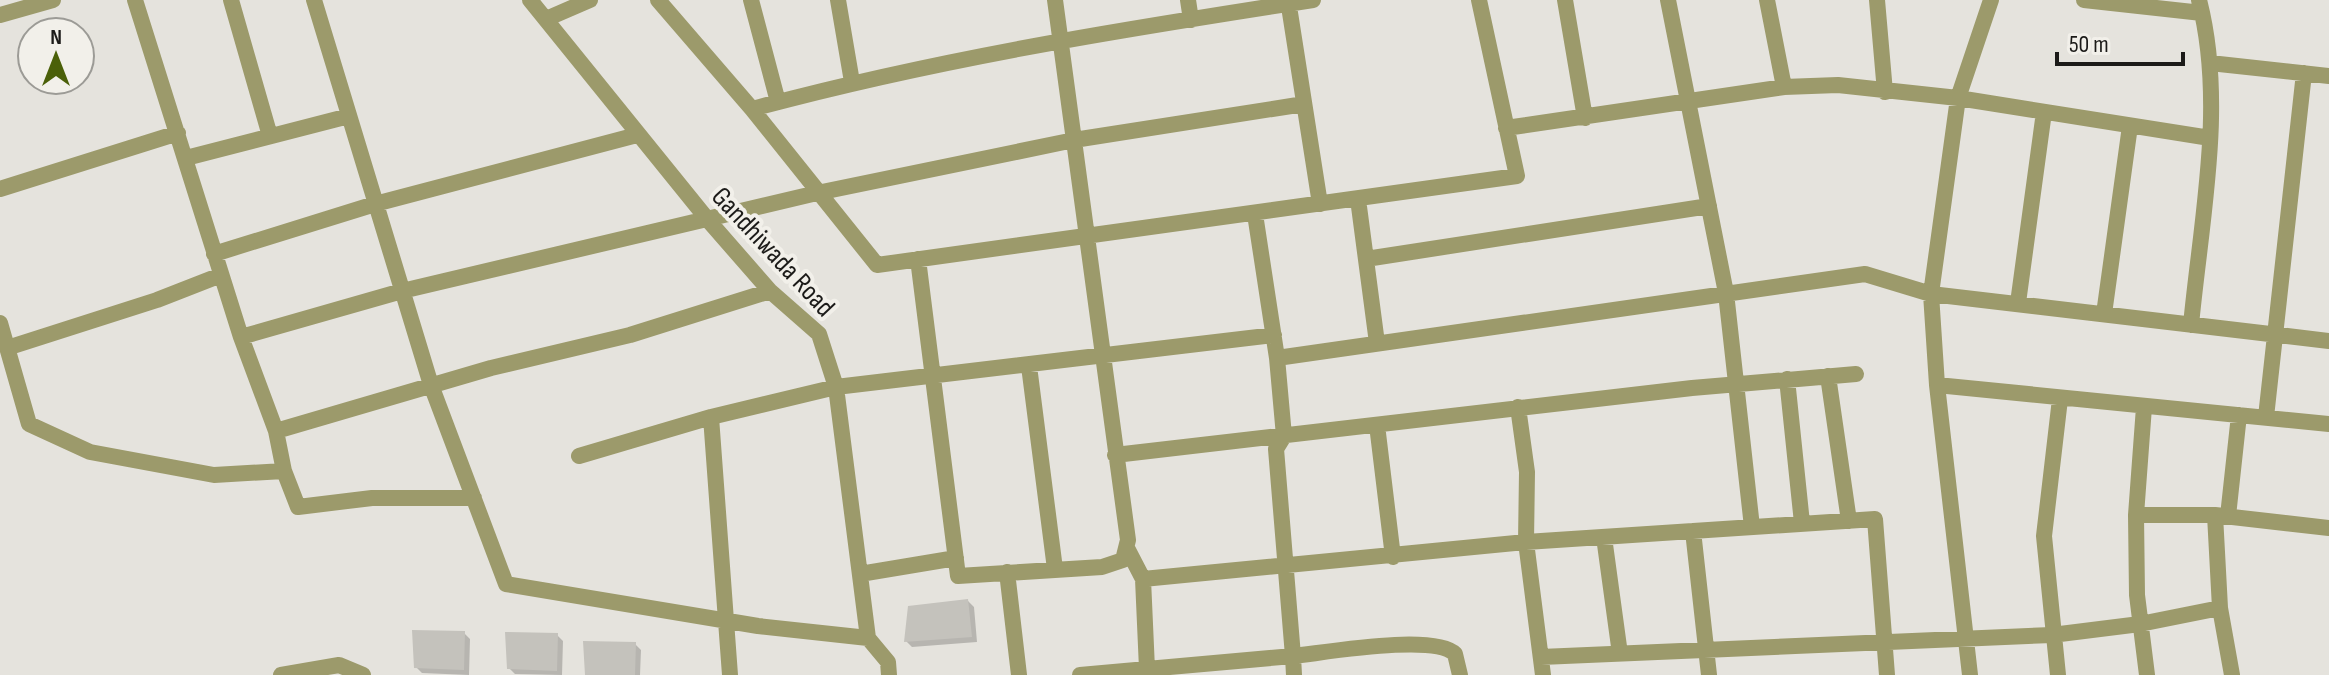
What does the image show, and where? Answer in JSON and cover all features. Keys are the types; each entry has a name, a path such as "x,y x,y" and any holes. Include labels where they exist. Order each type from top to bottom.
{"street":[{"path":"0,15 53,0"},
{"path":"135,0 214,254 276,431 284,471 298,507 372,498 474,498"},
{"path":"231,0 270,136"},
{"path":"314,0 431,385 506,584 725,620 868,638 888,662 889,675"},
{"name":"Gandhiwada Road","path":"530,0 708,220 770,291 819,334 836,387 868,638"},
{"path":"546,19 590,0"},
{"path":"658,0 752,109 877,265 1517,176 1479,0"},
{"path":"751,0 778,102"},
{"path":"838,0 852,82"},
{"path":"1055,0 1128,550 1143,579 1147,669"},
{"path":"1188,0 1191,20"},
{"path":"752,109 852,82 1061,40 1313,0"},
{"path":"1565,0 1585,118"},
{"path":"1668,0 1726,293 1752,527"},
{"path":"1767,0 1784,87"},
{"path":"1877,0 1885,92"},
{"path":"1970,675 1937,385 1931,294 1958,98 1991,0"},
{"path":"2084,0 2200,7 2210,63 2210,138 2191,325"},
{"path":"1288,2 1320,204"},
{"path":"2210,63 2329,76"},
{"path":"2266,417 2304,73"},
{"path":"1506,128 1784,87 1838,85 1958,98 2210,138"},
{"path":"241,337 402,291 817,193 1074,140 1304,104"},
{"path":"2018,303 2044,112"},
{"path":"186,158 349,116"},
{"path":"2104,314 2130,126"},
{"path":"0,189 178,133"},
{"path":"214,254 375,204 637,135"},
{"path":"1358,199 1377,343"},
{"path":"1366,259 1709,206"},
{"path":"1255,214 1274,335 1284,436 1276,449 1282,566 1294,675"},
{"path":"918,259 958,576 1115,564 1123,560 1128,550"},
{"path":"1277,358 1865,274 1931,294 2329,341"},
{"path":"7,348 157,300 221,275"},
{"path":"276,431 431,385 630,335 770,291"},
{"path":"0,323 29,424 90,452 214,475 284,471"},
{"path":"579,456 711,417 836,387 1101,358 1274,335"},
{"path":"1029,366 1055,569"},
{"path":"1115,455 1518,407 1738,383 1856,374"},
{"path":"1828,376 1849,521"},
{"path":"1787,379 1802,523"},
{"path":"1937,385 2329,424"},
{"path":"2058,675 2044,536 2060,399"},
{"path":"1518,407 1527,472 1526,542 1543,675"},
{"path":"2144,407 2136,515 2140,624 2147,675"},
{"path":"2232,675 2220,608 2222,516 2239,415"},
{"path":"711,417 730,675"},
{"path":"1377,425 1393,557"},
{"path":"2136,515 2222,516 2329,528"},
{"path":"1143,579 1526,542 1875,519 1882,643 1887,675"},
{"path":"1693,531 1709,675"},
{"path":"1604,537 1620,654"},
{"path":"860,574 956,558"},
{"path":"1007,572 1019,675"},
{"path":"1541,657 2052,635 2140,624 2220,608"},
{"path":"1080,675 1147,669 1186,670 1362,648 1441,646 1455,654 1460,675"},
{"path":"281,675 339,665 363,675"}],"building":[{"path":"968,599 972,637 904,642 908,606"},
{"path":"412,630 465,631 464,670 414,668"},
{"path":"505,632 558,633 557,671 507,669"},
{"path":"583,641 636,642 635,675 585,675"}]}
